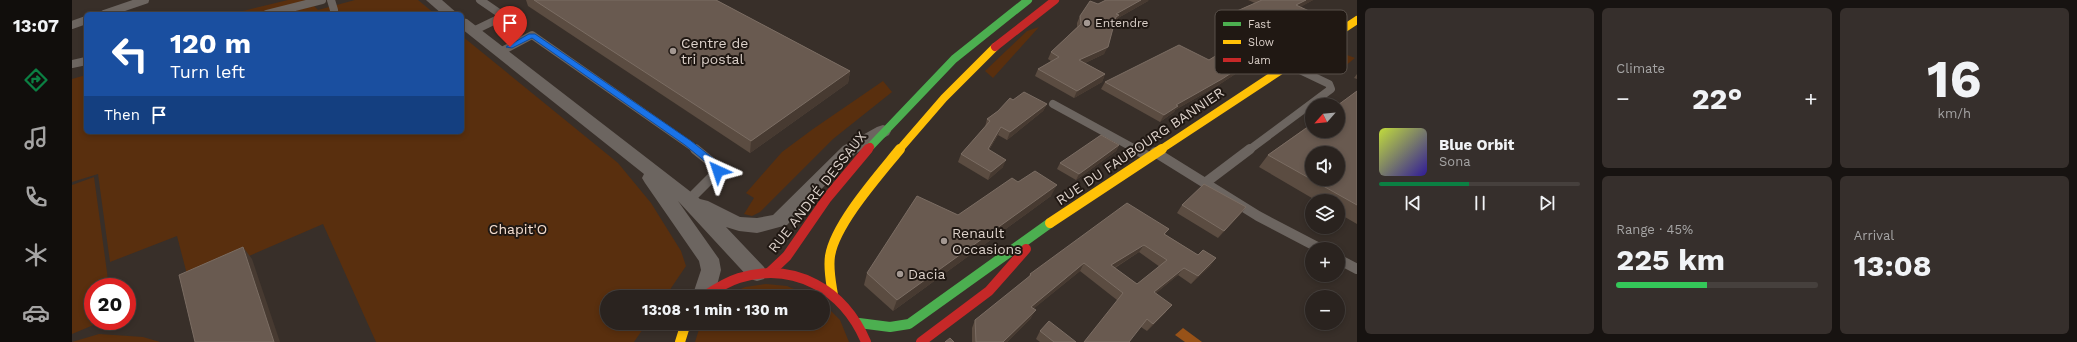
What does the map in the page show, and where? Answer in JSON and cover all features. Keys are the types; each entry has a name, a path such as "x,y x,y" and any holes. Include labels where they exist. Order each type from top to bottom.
{"main road":[{"name":"RUE ANDRÉ DESSAUX","path":"763,273 787,256 827,198 882,131 954,59 1028,0"},
{"path":"833,295 829,261 832,246 847,219 919,124 962,79 1015,29 1055,0"},
{"name":"RUE DU FAUBOURG BANNIER","path":"1347,26 1357,20"},
{"name":"RUE DU FAUBOURG BANNIER","path":"859,323 885,329 909,324 1024,240 1272,74"},
{"name":"RUE DU FAUBOURG BANNIER","path":"921,342 989,291 1022,255 1040,230"},
{"path":"714,290 728,281 763,273 803,278 833,295 852,313 859,323 866,342"},
{"path":"680,342 684,330"}],"street":[{"path":"433,0 448,12"},
{"path":"468,27 690,200 763,273"},
{"path":"690,200 731,222 744,226 768,224 786,216 849,150 882,131"},
{"path":"640,162 709,259 711,270 705,290"}],"lane":[{"path":"110,12 145,0"},
{"path":"276,12 322,0"},
{"path":"332,0 334,10"},
{"path":"468,27 500,18 499,13 480,0"},
{"path":"72,25 84,21"},
{"path":"500,52 532,35 688,143 716,166 718,171 690,200"},
{"path":"72,64 84,61"},
{"path":"1205,183 1331,89 1329,84 1308,74"},
{"path":"1053,104 1205,183 1258,216 1308,242"},
{"path":"1345,262 1357,269"}],"green space":[{"path":"288,0 309,0 263,12 239,12"},
{"path":"355,0 418,0 433,12 291,12 314,6 318,10"},
{"path":"1039,27 993,78 985,71 1027,31"},
{"name":"Chapit'O","path":"464,38 618,163 651,203 681,251 686,266 670,290 600,290 600,330 642,330 634,342 376,342 323,224 189,282 177,236 110,262 98,174 72,182 72,79 84,76 84,134 464,134"},
{"path":"1347,55 1355,58 1347,64"},
{"path":"883,81 892,92 833,139 760,212 752,216 744,214 754,198 746,193 782,152"},
{"path":"94,177 108,278 84,278 84,329 72,334 72,185"},
{"path":"766,284 787,286 796,290 739,290 745,287"},
{"path":"830,310 840,320 849,342 695,342 699,330 830,330"},
{"path":"99,334 143,337 160,342 72,342"}],"shaded area":[{"path":"1183,328 1202,342 1185,342 1175,335"}],"building":[{"name":"Centre de tri postal","path":"534,0 716,0 850,71 751,141"},
{"path":"1106,0 1141,0 1116,14 1119,15 1116,17 1108,47 1079,60 1105,74 1077,91 1038,69 1059,57 1051,52 1081,24 1080,16 1090,1 1098,4"},
{"path":"1262,0 1306,0 1296,5 1307,10 1239,10"},
{"path":"1179,45 1209,60 1215,56 1215,74 1230,74 1176,105 1178,106 1164,115 1105,82"},
{"path":"1357,91 1357,205 1345,198 1345,194 1337,194 1323,186 1345,186 1345,146 1305,146 1305,176 1268,155 1305,129 1305,138 1345,138 1345,100"},
{"path":"1024,92 1047,104 1010,132 1001,127 988,149 1006,160 991,172 961,154 990,121 987,119 998,111 1010,98 1013,100"},
{"path":"1101,135 1119,145 1079,174 1060,163"},
{"path":"1035,171 1057,185 897,300 867,273 917,196 958,215 1012,178 1018,182"},
{"path":"1204,184 1246,207 1224,231 1182,205"},
{"path":"1127,203 1169,229 1164,234 1198,255 1203,250 1216,258 1198,276 1184,268 1154,292 1172,305 1153,324 1147,319 1129,342 1084,342 1123,293 1084,263 1031,307 1036,310 1003,342 976,342 975,320 1031,275 1030,274","holes":["1144,245 1167,260 1137,284 1111,265"]},
{"path":"243,247 274,342 195,342 179,275"},
{"path":"1049,321 1076,342 1054,342 1040,331"},
{"path":"950,338 954,342 945,342"}],"traffic: fast":[{"path":"870,147 954,59 1028,0"},
{"path":"859,323 890,327 909,324 1050,223"}],"traffic: slow":[{"path":"1347,27 1357,20"},
{"path":"833,295 829,258 836,236 846,220 882,171 928,116 960,80 995,47"},
{"path":"1050,223 1275,74"},
{"path":"680,342 684,330"}],"traffic: jam":[{"path":"995,47 1055,0"},
{"path":"769,273 787,256 827,198 870,147"},
{"path":"921,342 989,291 1026,249"},
{"path":"715,290 738,278 763,274 782,274 801,278 824,290"},
{"path":"830,294 847,308 858,324 866,342"}],"place":[{"name":"Entendre","path":"1087,23"},
{"name":"Centre de tri postal","path":"673,51"},
{"name":"Renault Occasions","path":"944,241"},
{"name":"Dacia","path":"900,274"}],"route":[{"path":"510,47 532,35 688,143 716,166 718,171"}]}
